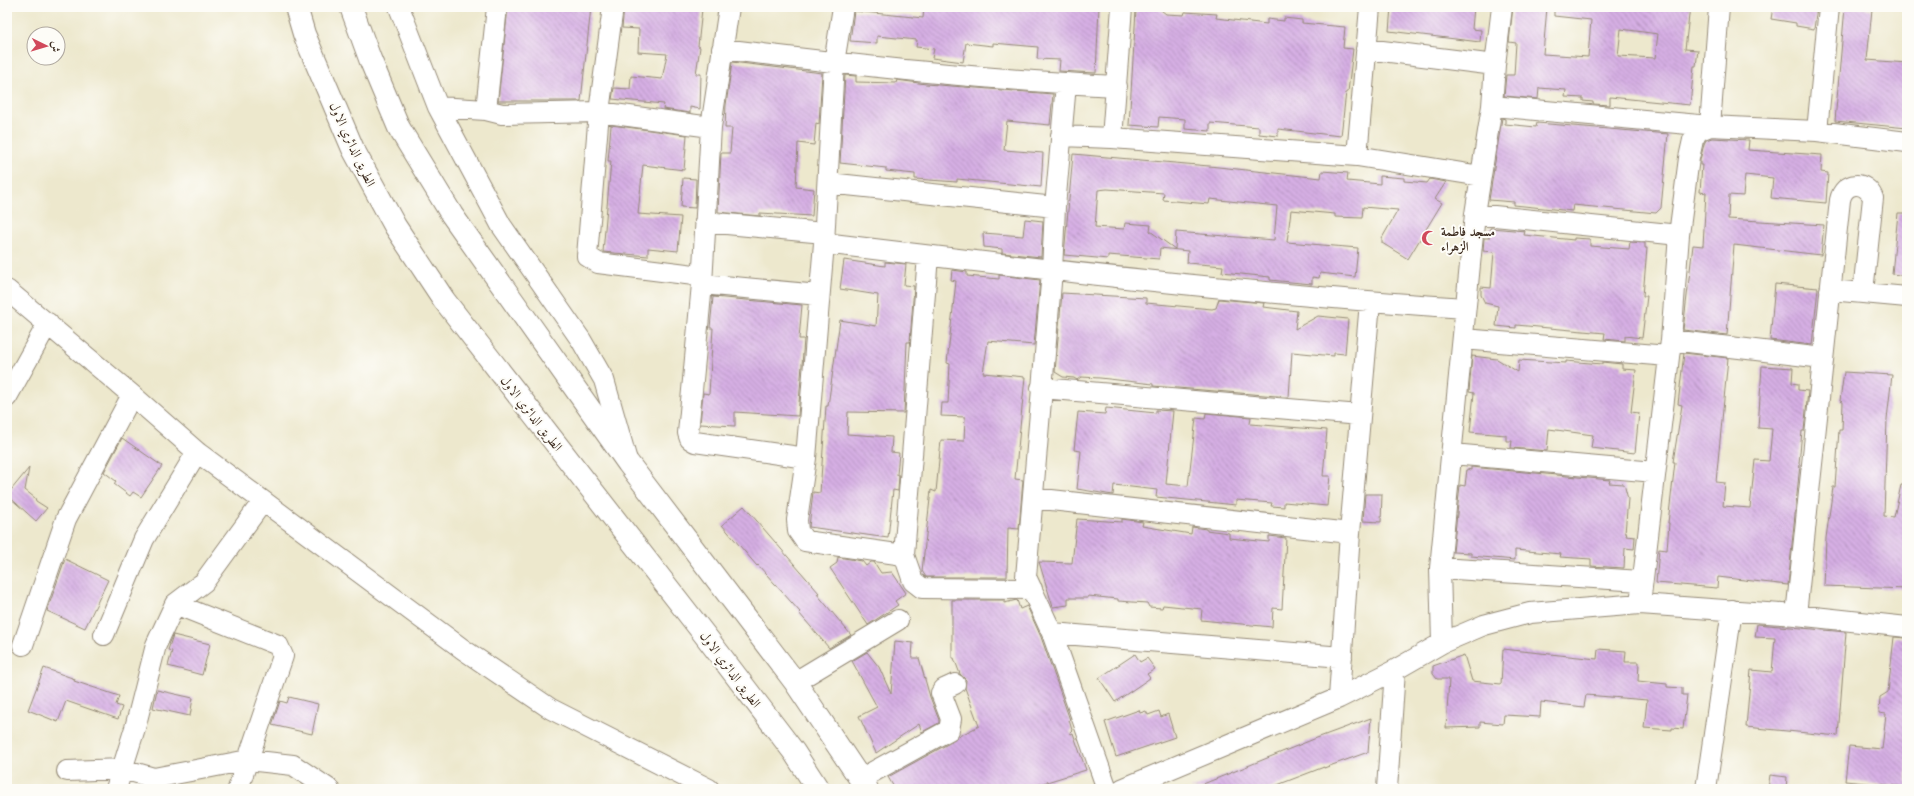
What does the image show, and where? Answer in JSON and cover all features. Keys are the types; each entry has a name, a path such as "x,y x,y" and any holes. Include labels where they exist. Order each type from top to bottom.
{"main road":[{"name":"الطريق الدائري الاول","path":"296,7 304,34 353,149 399,232 449,306 704,634 794,752 818,789"},
{"path":"351,7 370,59 399,128 452,215 628,463 795,682 863,784"}],"street":[{"path":"399,7 438,107 501,225 582,340 604,380 628,463"},
{"path":"486,110 497,7"},
{"path":"613,7 599,112 587,256 598,264 702,280 819,295"},
{"path":"729,7 711,127 704,222 702,280 688,433 690,440 695,442 806,458"},
{"path":"843,7 834,62 824,238 806,458 797,520 798,531 805,541 904,555"},
{"path":"1112,138 1122,7"},
{"path":"1357,156 1370,7"},
{"path":"1442,643 1440,568 1475,214 1492,106 1502,7"},
{"path":"1710,126 1719,7"},
{"path":"1817,131 1829,7"},
{"path":"722,49 834,62 1066,84 1117,86"},
{"path":"1366,49 1495,65"},
{"path":"1066,84 1055,207 1052,271 1041,388 1034,498 1026,577 1052,633 1107,789"},
{"path":"1492,106 1710,126 1817,131 1907,142"},
{"path":"438,107 486,110 502,114 599,112 711,127"},
{"path":"1640,604 1641,581 1669,348 1679,235 1693,140 1698,131 1710,126"},
{"path":"1061,136 1112,138 1357,156 1481,176"},
{"path":"828,183 1055,207"},
{"path":"1796,615 1841,195 1848,187 1858,185 1867,189 1873,198 1863,292"},
{"path":"1475,214 1679,235"},
{"path":"704,222 824,238 928,256 1052,271 1370,302 1465,308"},
{"path":"928,256 904,555 913,581 922,588 1032,589"},
{"path":"7,290 48,323 197,452 464,650 551,709 709,789"},
{"path":"1830,290 1907,297"},
{"path":"1339,698 1350,534 1370,302"},
{"path":"7,397 48,323"},
{"path":"1463,339 1669,348 1823,358"},
{"path":"1041,388 1360,415"},
{"path":"23,644 66,519 132,395"},
{"path":"104,635 144,539 197,452"},
{"path":"1452,454 1655,472"},
{"path":"1034,498 1350,534"},
{"path":"116,789 135,728 156,645 175,604 204,582 263,501"},
{"path":"1440,568 1641,581"},
{"path":"175,604 278,645 283,656 238,789"},
{"path":"1122,789 1339,698 1395,670 1442,643 1484,625 1530,613 1640,604 1796,615 1907,627"},
{"path":"1706,789 1732,610"},
{"path":"795,682 898,620"},
{"path":"1052,633 1342,657"},
{"path":"1387,789 1395,670"},
{"path":"863,784 949,730 951,719 941,693 944,689 955,684"},
{"path":"67,770 122,769 154,778 248,760 293,765 329,789"}],"building":[{"path":"508,7 591,7 581,101 498,101"},
{"path":"624,7 702,9 698,46 700,47 696,74 701,74 700,109 690,107 690,113 663,109 664,104 612,99 614,88 630,89 631,76 662,79 667,54 638,52 639,29 622,28"},
{"path":"938,7 1099,7 1096,73 1059,71 1060,60 1037,59 1038,47 993,43 993,46 966,43 963,62 932,58 934,49 916,47 917,40 877,36 877,43 850,41 854,11 923,18 924,8 938,9"},
{"path":"1144,7 1157,7 1166,14 1184,15 1185,12 1217,14 1216,18 1267,24 1267,19 1284,21 1284,18 1302,20 1302,23 1345,27 1343,48 1353,49 1341,136 1278,129 1278,136 1259,134 1259,127 1210,123 1210,131 1185,129 1185,119 1159,117 1158,127 1129,125 1136,10 1143,10"},
{"path":"1391,7 1474,7 1472,29 1481,30 1480,42 1389,31"},
{"path":"1513,7 1547,7 1543,54 1588,57 1591,20 1554,16 1554,7 1690,7 1685,49 1698,50 1696,66 1694,66 1690,105 1610,97 1610,105 1593,104 1593,102 1583,101 1583,98 1565,97 1566,90 1539,88 1538,99 1504,96 1506,75 1514,75 1516,43 1509,42","holes":["1621,29 1658,34 1655,58 1618,56"]},
{"path":"1773,7 1817,7 1814,29 1796,26 1796,23 1771,19"},
{"path":"1845,7 1872,9 1867,60 1907,63 1907,128 1835,121"},
{"path":"732,62 822,73 819,124 816,123 814,145 798,143 796,187 814,189 812,216 760,213 760,216 718,212 721,153 730,153 732,128 725,128 726,105"},
{"path":"845,75 856,76 856,82 896,83 897,80 926,84 1053,94 1050,125 1007,121 1004,150 1043,153 1041,187 957,179 957,182 915,179 915,174 886,171 886,168 840,163"},
{"path":"1502,118 1505,119 1505,124 1536,127 1537,123 1668,134 1661,208 1656,213 1573,205 1572,211 1514,205 1514,202 1489,200"},
{"path":"611,125 687,135 684,170 643,165 638,214 681,217 678,251 648,248 648,256 603,252 611,161 608,161"},
{"path":"1712,138 1749,140 1748,150 1822,155 1821,172 1828,173 1826,203 1771,198 1773,178 1745,175 1743,196 1729,195 1728,219 1824,225 1821,255 1734,245 1727,335 1683,330 1693,245 1703,246 1706,193 1700,192 1702,165 1700,165 1700,160 1706,140"},
{"path":"1073,154 1321,178 1322,171 1348,173 1347,181 1380,184 1380,176 1404,178 1404,181 1427,183 1430,179 1446,182 1435,199 1442,203 1408,259 1382,243 1382,238 1398,210 1363,207 1362,218 1335,217 1335,214 1291,210 1287,242 1358,248 1355,277 1320,273 1319,278 1312,277 1312,284 1270,280 1270,277 1222,272 1223,266 1187,263 1188,251 1160,248 1159,259 1108,255 1108,259 1064,255","holes":["1107,189 1164,193 1163,200 1209,204 1210,199 1277,206 1274,240 1176,232 1175,249 1150,231 1151,225 1125,223 1124,229 1095,227 1098,190"]},
{"path":"683,178 696,179 695,208 681,207"},
{"path":"1898,213 1907,213 1907,276 1892,274"},
{"path":"1025,219 1043,221 1041,257 1002,253 1002,249 984,247 983,233 1023,236"},
{"path":"1490,228 1525,231 1524,235 1574,240 1574,238 1590,239 1590,246 1629,249 1630,242 1645,243 1645,248 1647,248 1643,296 1647,296 1642,338 1625,336 1625,341 1604,339 1605,333 1516,325 1516,328 1496,326 1498,306 1485,303 1481,295 1481,287 1491,288 1494,252 1483,251 1484,238 1489,238"},
{"path":"844,260 885,266 885,262 906,264 904,285 914,286 910,342 907,342 904,413 848,412 847,434 892,437 891,452 899,453 897,475 899,475 898,491 893,490 888,538 809,527 813,492 820,493 826,406 828,406 840,320 876,326 878,295 840,289"},
{"path":"952,270 967,272 967,276 999,279 999,275 1040,280 1034,345 988,341 983,373 1025,377 1015,479 1023,480 1019,529 1008,528 1007,577 926,577 922,571 931,490 936,492 941,440 964,441 965,417 941,416 942,403 948,403 950,364 947,363 956,281 951,280"},
{"path":"1775,284 1818,288 1812,345 1770,340"},
{"path":"1062,293 1146,298 1146,303 1212,309 1216,308 1219,299 1264,303 1263,307 1297,311 1295,329 1318,316 1348,319 1345,354 1334,353 1334,356 1292,352 1289,397 1153,386 1153,384 1100,378 1081,377 1077,380 1074,378 1063,377 1055,372"},
{"path":"713,297 802,305 799,339 804,339 798,416 735,412 735,426 700,424 703,393 709,394 713,328 710,328"},
{"path":"1684,353 1728,358 1716,482 1725,483 1723,506 1750,508 1755,460 1769,461 1772,429 1758,428 1762,366 1793,368 1792,383 1798,384 1798,390 1808,391 1804,431 1802,431 1788,585 1718,577 1717,588 1656,583 1659,549 1667,550 1668,523 1675,462 1673,462 1682,405 1678,404"},
{"path":"1472,356 1497,359 1518,372 1519,360 1566,363 1566,361 1602,364 1602,362 1622,364 1622,369 1636,370 1631,412 1639,413 1635,453 1591,448 1593,435 1549,429 1547,451 1511,448 1512,441 1506,441 1506,435 1470,432 1474,393 1469,392"},
{"path":"1844,372 1892,375 1887,419 1884,516 1894,517 1901,485 1907,485 1907,589 1824,586 1826,538 1833,487 1835,487 1839,430 1842,430 1843,402 1840,401"},
{"path":"1106,408 1156,413 1156,410 1173,411 1166,484 1188,486 1196,418 1205,419 1206,413 1251,417 1250,424 1327,430 1323,476 1330,476 1327,506 1284,502 1284,507 1271,506 1272,503 1236,500 1236,505 1156,497 1157,490 1114,485 1113,495 1077,489 1081,451 1074,450 1078,412 1105,414"},
{"path":"122,438 162,466 141,497 133,492 130,496 114,484 116,481 104,472"},
{"path":"1471,467 1610,480 1609,483 1624,484 1628,499 1625,533 1627,533 1626,536 1635,537 1634,549 1625,548 1624,568 1591,566 1591,559 1560,557 1561,554 1515,550 1515,560 1471,556 1471,553 1453,552 1460,485 1465,486 1467,469 1471,470"},
{"path":"29,468 25,490 35,498 36,501 47,508 36,521 7,495"},
{"path":"1365,494 1382,494 1381,522 1363,521"},
{"path":"744,506 819,593 817,594 851,635 829,648 799,613 800,612 758,565 757,566 722,525"},
{"path":"1077,519 1122,522 1122,519 1143,522 1142,526 1191,534 1192,527 1229,533 1229,538 1269,542 1269,536 1286,538 1282,609 1273,608 1272,627 1201,620 1202,609 1163,605 1162,608 1149,607 1147,603 1118,601 1118,599 1088,596 1088,598 1068,598 1068,605 1053,607 1039,562 1072,563"},
{"path":"838,557 862,561 866,566 871,562 874,562 881,573 892,572 906,593 895,601 898,605 868,625 830,568 837,563"},
{"path":"65,559 108,580 85,628 47,611"},
{"path":"952,600 1004,600 1004,603 1017,600 1020,609 1027,606 1041,637 1070,720 1072,730 1070,732 1071,734 1073,733 1086,770 1024,789 895,789 888,777 979,726 965,688 966,680 960,674 954,658 952,658"},
{"path":"1757,624 1846,632 1838,736 1746,727 1751,670 1772,672 1775,638 1755,637"},
{"path":"173,635 210,644 202,675 168,666 172,651 168,650"},
{"path":"1894,637 1907,638 1907,787 1845,781 1849,746 1882,749 1886,714 1879,713 1880,697 1888,692"},
{"path":"895,641 913,643 912,658 919,658 939,723 922,732 919,724 876,753 859,716 877,707 852,661 867,652 879,667 891,694"},
{"path":"1503,649 1597,659 1598,649 1626,651 1625,662 1639,662 1638,681 1667,684 1667,687 1682,688 1682,695 1687,695 1683,729 1672,728 1672,730 1644,728 1647,700 1586,695 1584,707 1541,702 1540,717 1504,715 1503,724 1480,722 1480,727 1446,728 1449,679 1437,679 1433,674 1433,666 1464,655 1472,681 1501,684"},
{"path":"1135,654 1140,662 1147,658 1155,669 1147,674 1150,678 1115,702 1099,678"},
{"path":"44,668 75,679 74,681 119,696 116,705 122,707 118,719 66,701 58,722 28,710"},
{"path":"157,690 193,698 190,716 153,708"},
{"path":"289,697 318,704 312,734 272,725 280,701 287,703"},
{"path":"1139,710 1140,713 1146,711 1148,715 1159,711 1161,717 1168,714 1175,737 1116,757 1105,722"},
{"path":"1371,718 1368,752 1267,789 1191,789 1314,739"},
{"path":"1770,775 1787,777 1786,789 1768,789"}],"place":[{"name":"مسجد فاطمة الزهراء","path":"1429,238"}]}
